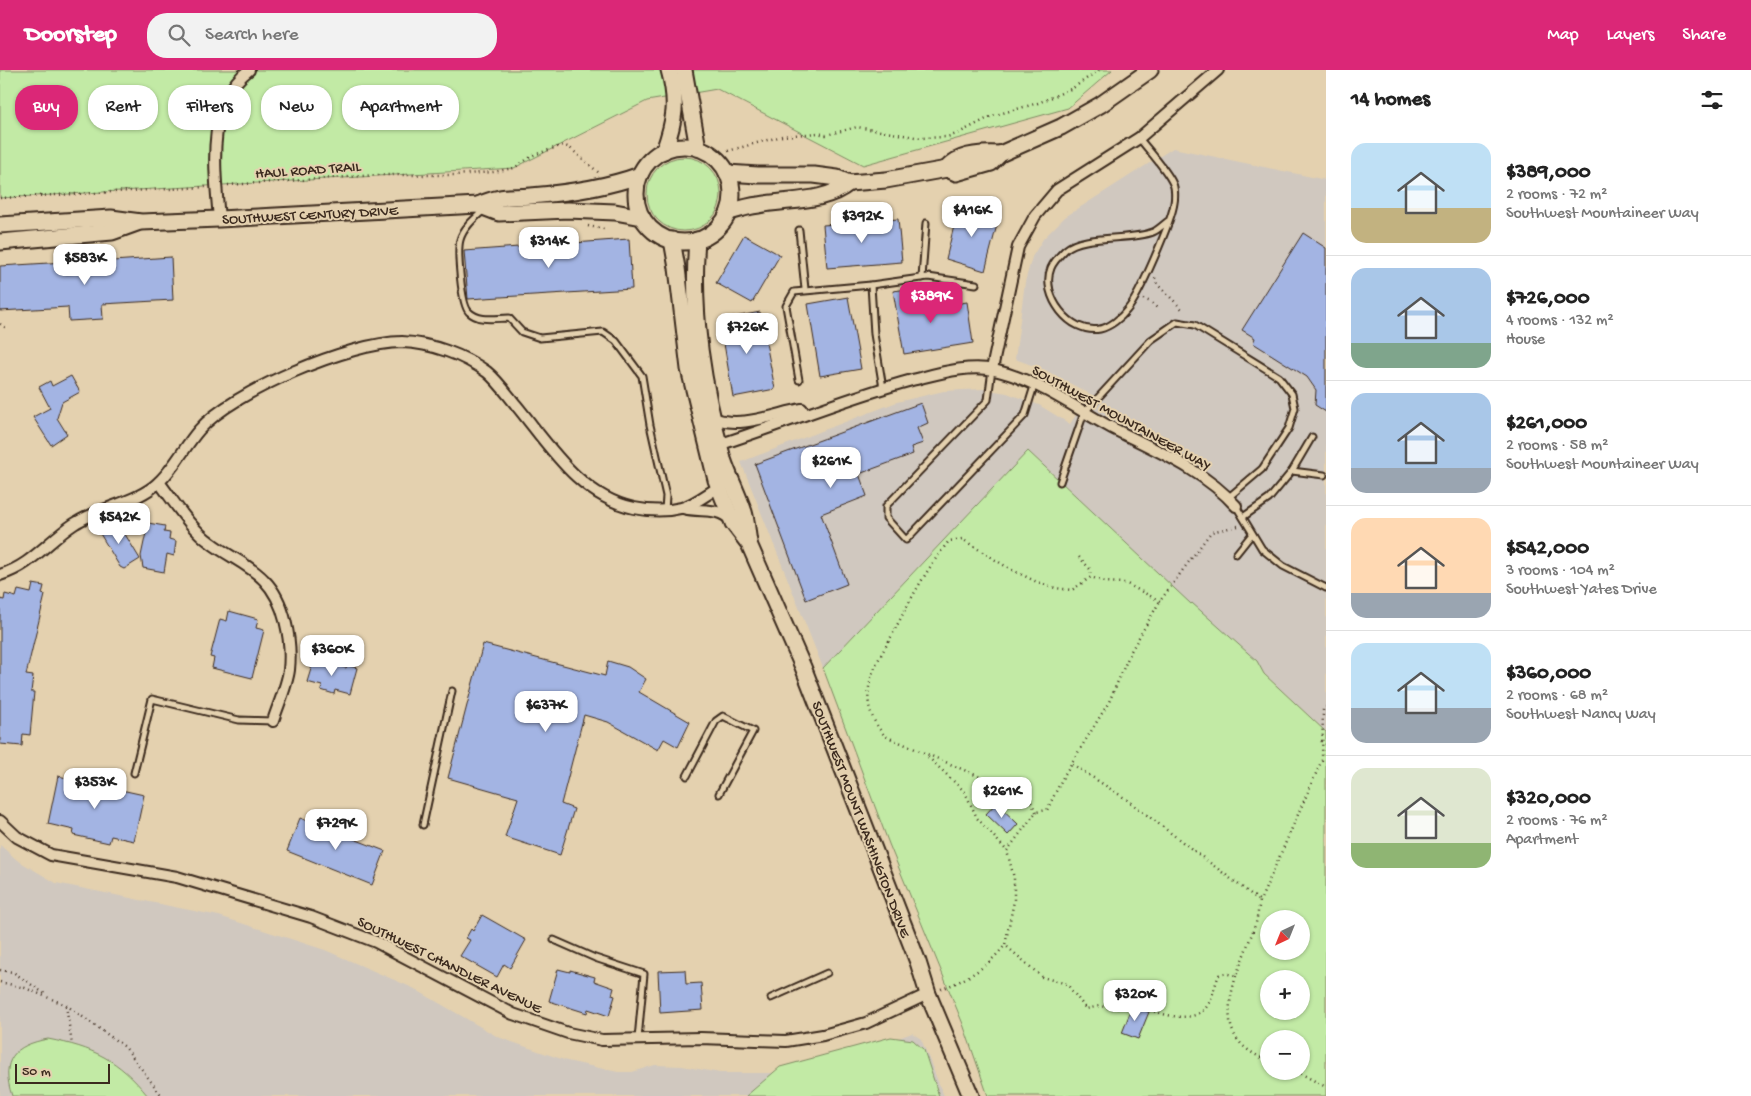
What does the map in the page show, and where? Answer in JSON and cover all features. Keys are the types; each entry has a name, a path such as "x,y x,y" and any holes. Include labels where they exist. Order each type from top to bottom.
{"main road":[{"path":"664,151 674,122 675,100 669,70"},
{"path":"684,70 698,148"},
{"path":"727,173 814,175 836,178 849,183 886,180 947,169 952,162 961,159 986,153 1000,154 1069,122 1100,105 1150,70"},
{"path":"675,147 698,148 710,153 720,162 727,173 732,186 729,212 722,225 711,234 697,240 684,242 672,240 650,227 642,217 637,204 636,189 646,165 664,151 675,147"},
{"name":"SOUTHWEST CENTURY DRIVE","path":"482,207 496,197 530,196 612,185 640,176"},
{"path":"729,212 760,204 840,191 849,183"},
{"name":"SOUTHWEST CENTURY DRIVE","path":"0,225 111,218 140,222 482,207 498,213 568,210 615,212 642,217"},
{"name":"SOUTHWEST CENTURY DRIVE","path":"0,242 112,232 140,222"},
{"name":"SOUTHWEST MOUNT WASHINGTON DRIVE","path":"672,240 689,369 713,446 745,515 749,544"},
{"name":"SOUTHWEST MOUNT WASHINGTON DRIVE","path":"697,240 694,280 696,327 711,417 719,488 733,523 749,544 810,686 918,962 928,994 971,1096"}],"street":[{"path":"219,219 216,187 217,131 221,109 232,91 249,70"},
{"path":"992,369 1018,247 1035,216 1056,190 1139,138 1218,70"},
{"path":"0,575 29,562 73,524 138,494 159,482 199,429 221,409 254,391 336,355 374,344 403,342 449,352 488,373 567,468 586,486 605,498 624,506 650,511 683,508 695,511 715,510 733,523"},
{"name":"SOUTHWEST MOUNTAINEER WAY","path":"713,446 840,401 883,388 946,372 992,369 1035,383 1084,413 1188,468 1229,497 1236,506"},
{"name":"SOUTHWEST MOUNTAINEER WAY","path":"711,417 737,422 840,401"},
{"path":"159,482 192,525 210,543 247,565 264,580 278,598 288,638 289,671 273,720"},
{"path":"683,508 719,488"},
{"name":"SOUTHWEST CHANDLER AVENUE","path":"0,821 17,837 51,855 177,877 311,917 376,942 513,1014 568,1033 602,1040 701,1038 786,1041 823,1035 866,1023 928,994"}],"lane":[{"path":"1139,138 1174,184 1174,203 1168,220 1140,289 1129,309 1119,320 1100,329 1085,328 1067,319 1057,308 1048,287 1051,268 1066,249 1089,241 1154,232 1168,220"},
{"path":"482,207 460,240 463,298 468,311 481,319 509,318 522,332 540,338 603,332 616,341 642,376 650,425 666,496 665,510"},
{"path":"922,278 926,223"},
{"path":"799,230 805,290"},
{"path":"799,380 786,306 794,292 922,278 976,284"},
{"path":"871,285 874,334 883,388"},
{"path":"1060,482 1084,413 1151,340 1164,329 1177,322 1195,325 1279,377 1292,394 1295,408 1289,428 1262,469 1229,497"},
{"path":"992,369 988,400 886,506 886,518 906,540 1025,415 1035,383"},
{"path":"1243,517 1269,499 1292,471 1312,438"},
{"path":"1292,471 1324,474"},
{"path":"1236,506 1262,549 1283,566 1326,588"},
{"path":"1236,554 1252,534"},
{"path":"423,825 452,690"},
{"path":"134,773 152,699 239,720 273,720"},
{"path":"687,776 716,721 724,716 753,731 719,794"},
{"path":"554,940 595,958 644,974 638,1039"},
{"path":"771,998 827,973"}],"path":[{"path":"728,151 782,136 818,133 826,135 857,127 921,138 947,137 957,134 992,116 1038,103 1072,88 1099,70"},
{"name":"HAUL ROAD TRAIL","path":"0,198 216,187 376,175 493,172 514,168 534,155 563,145 570,148 602,175"},
{"path":"1152,271 1157,284 1182,309"},
{"path":"1139,300 1144,299 1151,302 1158,309"},
{"path":"0,324 6,328"},
{"path":"1007,851 1036,812 1047,810 1062,777 1072,764 1109,702 1131,651 1160,601 1211,532 1247,525"},
{"path":"1036,812 1029,798 885,736 874,724 871,714 869,686 880,658 916,591 935,558 949,541 962,539 1010,569 1055,588 1072,590 1091,577"},
{"path":"1079,557 1090,569 1091,577"},
{"path":"1091,577 1105,582 1125,583 1160,601"},
{"path":"1260,1057 1245,1048 1235,1039 1231,1029 1228,1007 1236,976 1256,923 1260,901 1322,760 1323,709 1326,707"},
{"path":"1322,741 1326,744"},
{"path":"926,754 965,792 977,818 1007,851 1014,878 1014,901 1005,945 994,960 962,981 928,994"},
{"path":"1072,764 1132,803 1260,901"},
{"path":"1005,945 1042,977 1067,984 1086,1009 1100,1006 1116,1009 1128,1003 1168,1017 1196,1016 1210,1002 1219,975 1225,973 1236,976"},
{"path":"0,970 13,972 50,998"},
{"path":"0,982 66,1005 125,1047 162,1096"},
{"path":"66,1005 72,1044"},
{"path":"1310,1078 1326,1087"}],"shaded area":[{"path":"1173,148 1326,180 1326,732 1028,451 823,668 741,462 897,402 944,391 983,389 1007,393 1039,405 1070,424 1090,394 1045,370 1015,359 1025,282 1032,257 1043,239 1065,217"},
{"path":"0,845 17,860 56,883 219,916 325,950 413,988 498,1037 567,1061 618,1072 632,1072 655,1065 682,1066 720,1073 774,1073 831,1063 912,1033 921,1039 944,1096 0,1096"}],"green space":[{"path":"0,70 1112,70 1068,108 863,165 717,89 647,101 514,168 0,198"},
{"path":"677,157 691,157 705,163 715,173 721,187 721,201 715,215 705,225 691,231 677,231 663,225 653,215 647,201 647,187 653,173 663,163"},
{"path":"1028,451 1191,604 1257,661 1264,674 1326,732 1326,1096 988,1096 963,1024 889,844 823,668"},
{"path":"891,1037 913,1040 924,1050 939,1096 746,1096 780,1067"},
{"path":"48,1039 79,1046 104,1057 126,1073 148,1096 12,1096 8,1073 9,1064 13,1056 26,1045"}],"building":[{"path":"959,205 999,217 985,271 946,259"},
{"path":"898,219 902,262 827,268 823,225"},
{"path":"1303,233 1326,248 1326,412 1315,405 1316,390 1307,377 1253,343 1255,338 1242,330"},
{"path":"744,235 780,255 752,303 716,283"},
{"path":"629,239 632,289 468,299 464,251"},
{"path":"171,257 173,300 102,304 103,319 69,321 68,307 0,311 0,266 65,262 66,274 99,272 98,262"},
{"path":"916,288 920,310 967,302 973,343 904,354 893,291"},
{"path":"848,297 861,369 820,376 808,304"},
{"path":"760,312 775,389 733,397 720,320"},
{"path":"71,376 80,392 62,402 57,418 67,434 51,445 33,417 50,408 39,387 50,381 52,386"},
{"path":"921,403 928,423 917,428 923,443 911,447 913,454 859,474 867,496 821,514 847,584 806,600 755,464"},
{"path":"117,521 140,559 124,569 120,567 99,532"},
{"path":"148,523 165,526 164,532 170,533 169,539 176,541 174,556 167,554 164,572 143,568 141,556"},
{"path":"33,584 44,586 42,594 45,595 26,675 33,676 31,692 34,692 30,735 23,734 22,746 0,744 0,599 4,600 5,594 16,597 18,590 31,593"},
{"path":"229,611 258,619 256,628 264,630 252,678 212,668 214,658 210,657 220,619 227,621"},
{"path":"483,644 605,676 608,661 628,667 646,679 639,692 690,722 678,747 664,739 658,750 608,722 584,715 561,804 574,809 560,855 505,837 518,798 448,778"},
{"path":"314,659 346,668 347,665 357,668 350,694 335,690 334,694 321,690 322,686 307,682"},
{"path":"58,776 144,795 134,841 111,836 109,843 73,835 74,830 48,824"},
{"path":"996,803 1018,824 1008,835 986,814"},
{"path":"300,818 385,851 372,885 287,851"},
{"path":"482,915 526,940 510,968 504,964 497,977 460,956 470,940 466,938 471,929 473,931"},
{"path":"558,969 570,972 570,970 595,977 594,981 614,988 612,995 615,996 609,1016 588,1009 587,1013 549,1001"},
{"path":"685,970 686,984 701,983 703,1010 660,1013 658,971"},
{"path":"1133,1005 1149,1012 1138,1039 1122,1033"}]}
